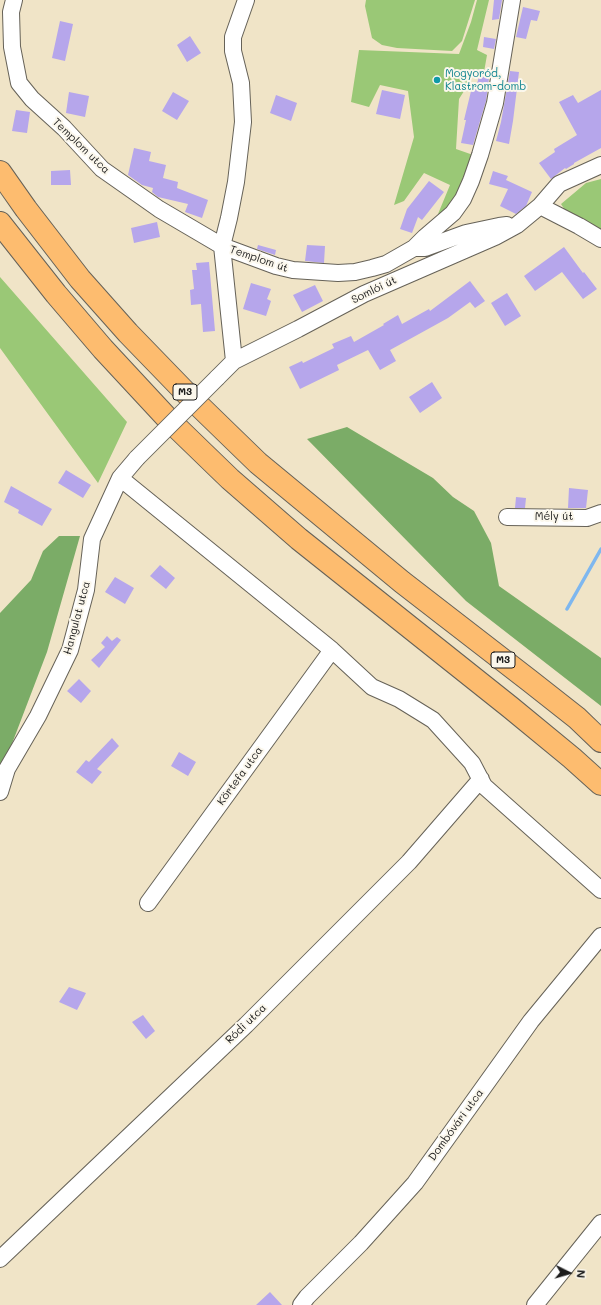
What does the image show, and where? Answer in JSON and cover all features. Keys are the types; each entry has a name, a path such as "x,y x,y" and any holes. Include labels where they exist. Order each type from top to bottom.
{"highway":[{"name":"M3","path":"0,172 26,209 80,279 190,397 258,463 402,582 577,718 601,740"},
{"path":"0,223 56,294 103,349 168,419 230,479 299,540 510,707 601,784"}],"street":[{"name":"Templom utca","path":"14,0 10,12 12,47 19,83 32,99 64,128 102,169 159,209 222,246"},
{"path":"234,361 222,246 236,182 243,122 241,83 233,51 233,37 246,0"},
{"name":"Somlói út","path":"320,272 355,272 386,264 414,248 453,213 463,199 480,155 495,103 512,0"},
{"name":"Somlói út","path":"234,361 364,294 494,237 516,225 540,206 559,184 601,165"},
{"path":"540,206 579,226 601,240"},
{"name":"Somlói út","path":"414,248 425,248 481,229 516,225"},
{"name":"Templom út","path":"222,246 276,266 293,270 320,272"},
{"name":"Hangulat utca","path":"0,792 7,769 38,716 70,650 86,590 92,539 120,478 234,361"},
{"path":"120,478 332,650 372,687 399,699 433,720 472,763 484,786 601,890"},
{"name":"Mély út","path":"507,517 587,518 601,513"},
{"name":"Körtefa utca","path":"148,903 332,650"},
{"name":"Ródi utca","path":"0,1258 246,1025 409,862 481,780"},
{"name":"Dombóvári utca","path":"301,1305 307,1297 361,1243 415,1183 531,1021 601,936"},
{"path":"535,1305 601,1223"}],"green space":[{"path":"366,0 475,0 462,41 452,51 397,48 382,45 372,38 365,6"},
{"path":"477,0 489,0 477,50 487,55 484,72 476,72 459,99 456,149 476,156 448,212 438,214 450,185 424,173 404,201 394,205 414,137 408,91 380,85 369,107 351,102 359,50 459,54 471,22"},
{"path":"601,179 601,231 574,224 561,204 586,183"},
{"path":"0,277 127,422 98,483 0,348"},
{"path":"347,427 433,478 453,497 474,511 491,543 499,586 601,658 601,706 466,601 307,439"},
{"path":"59,536 80,536 47,652 0,775 0,613 31,580 43,551"}],"building":[{"path":"494,0 502,0 499,19 492,20"},
{"path":"523,7 540,11 537,21 531,20 526,39 516,37"},
{"path":"60,21 73,24 65,61 52,58"},
{"path":"190,36 201,53 187,62 177,45"},
{"path":"484,37 496,39 494,49 483,47"},
{"path":"510,71 519,72 509,144 496,141"},
{"path":"479,76 489,78 486,101 473,145 461,143 466,120 464,120 472,87 476,88"},
{"path":"382,90 405,95 400,119 376,114"},
{"path":"601,90 601,148 566,169 565,168 551,179 539,163 555,152 554,149 577,135 559,102 573,95 578,103"},
{"path":"69,92 89,96 85,117 66,113"},
{"path":"173,92 189,101 177,120 162,111"},
{"path":"276,95 297,103 291,121 270,113"},
{"path":"16,110 30,112 27,133 12,131"},
{"path":"134,148 151,152 149,161 166,165 163,178 178,182 177,188 208,200 202,218 185,212 188,204 158,197 152,192 153,188 142,185 128,175"},
{"path":"70,170 71,185 51,185 51,171"},
{"path":"493,171 508,176 506,180 532,192 526,206 516,214 500,206 508,189 489,184"},
{"path":"429,181 444,192 422,220 418,217 412,233 400,229 407,209"},
{"path":"157,222 160,237 134,243 131,228"},
{"path":"258,245 276,250 275,255 257,249"},
{"path":"307,245 325,246 324,263 305,261"},
{"path":"564,247 597,289 583,299 562,272 535,291 524,276"},
{"path":"209,262 215,331 203,332 201,304 191,305 190,290 194,289 192,270 197,270 196,263"},
{"path":"470,281 485,301 475,308 470,302 448,318 390,350 396,361 380,370 368,350 337,365 339,370 300,389 289,367 302,361 303,363 334,348 332,344 351,336 354,342 384,325 383,324 398,315 402,324 429,309 430,311"},
{"path":"251,283 271,289 267,299 271,301 266,316 243,309"},
{"path":"315,285 323,301 302,312 293,295"},
{"path":"507,293 521,316 505,326 491,303"},
{"path":"432,382 442,398 420,413 409,397"},
{"path":"66,470 91,485 83,498 58,483"},
{"path":"11,486 52,509 42,526 18,513 19,510 4,502"},
{"path":"569,488 588,490 586,508 568,508"},
{"path":"516,497 526,498 525,508 515,508"},
{"path":"160,565 175,578 166,589 150,576"},
{"path":"115,577 134,588 125,604 105,592"},
{"path":"107,636 112,641 117,637 121,640 99,668 91,660 105,647 101,643"},
{"path":"79,679 91,691 81,703 67,691"},
{"path":"112,738 119,746 97,769 102,772 92,784 76,772 86,760 89,762"},
{"path":"179,752 196,762 188,776 171,766"},
{"path":"69,987 86,993 77,1010 59,1002"},
{"path":"143,1015 155,1031 146,1039 132,1022"},
{"path":"270,1292 282,1305 256,1305"}],"waterway":[{"path":"567,609 601,549"}],"place":[{"name":"Mogyoród, Klastrom-domb","path":"437,80"}]}
